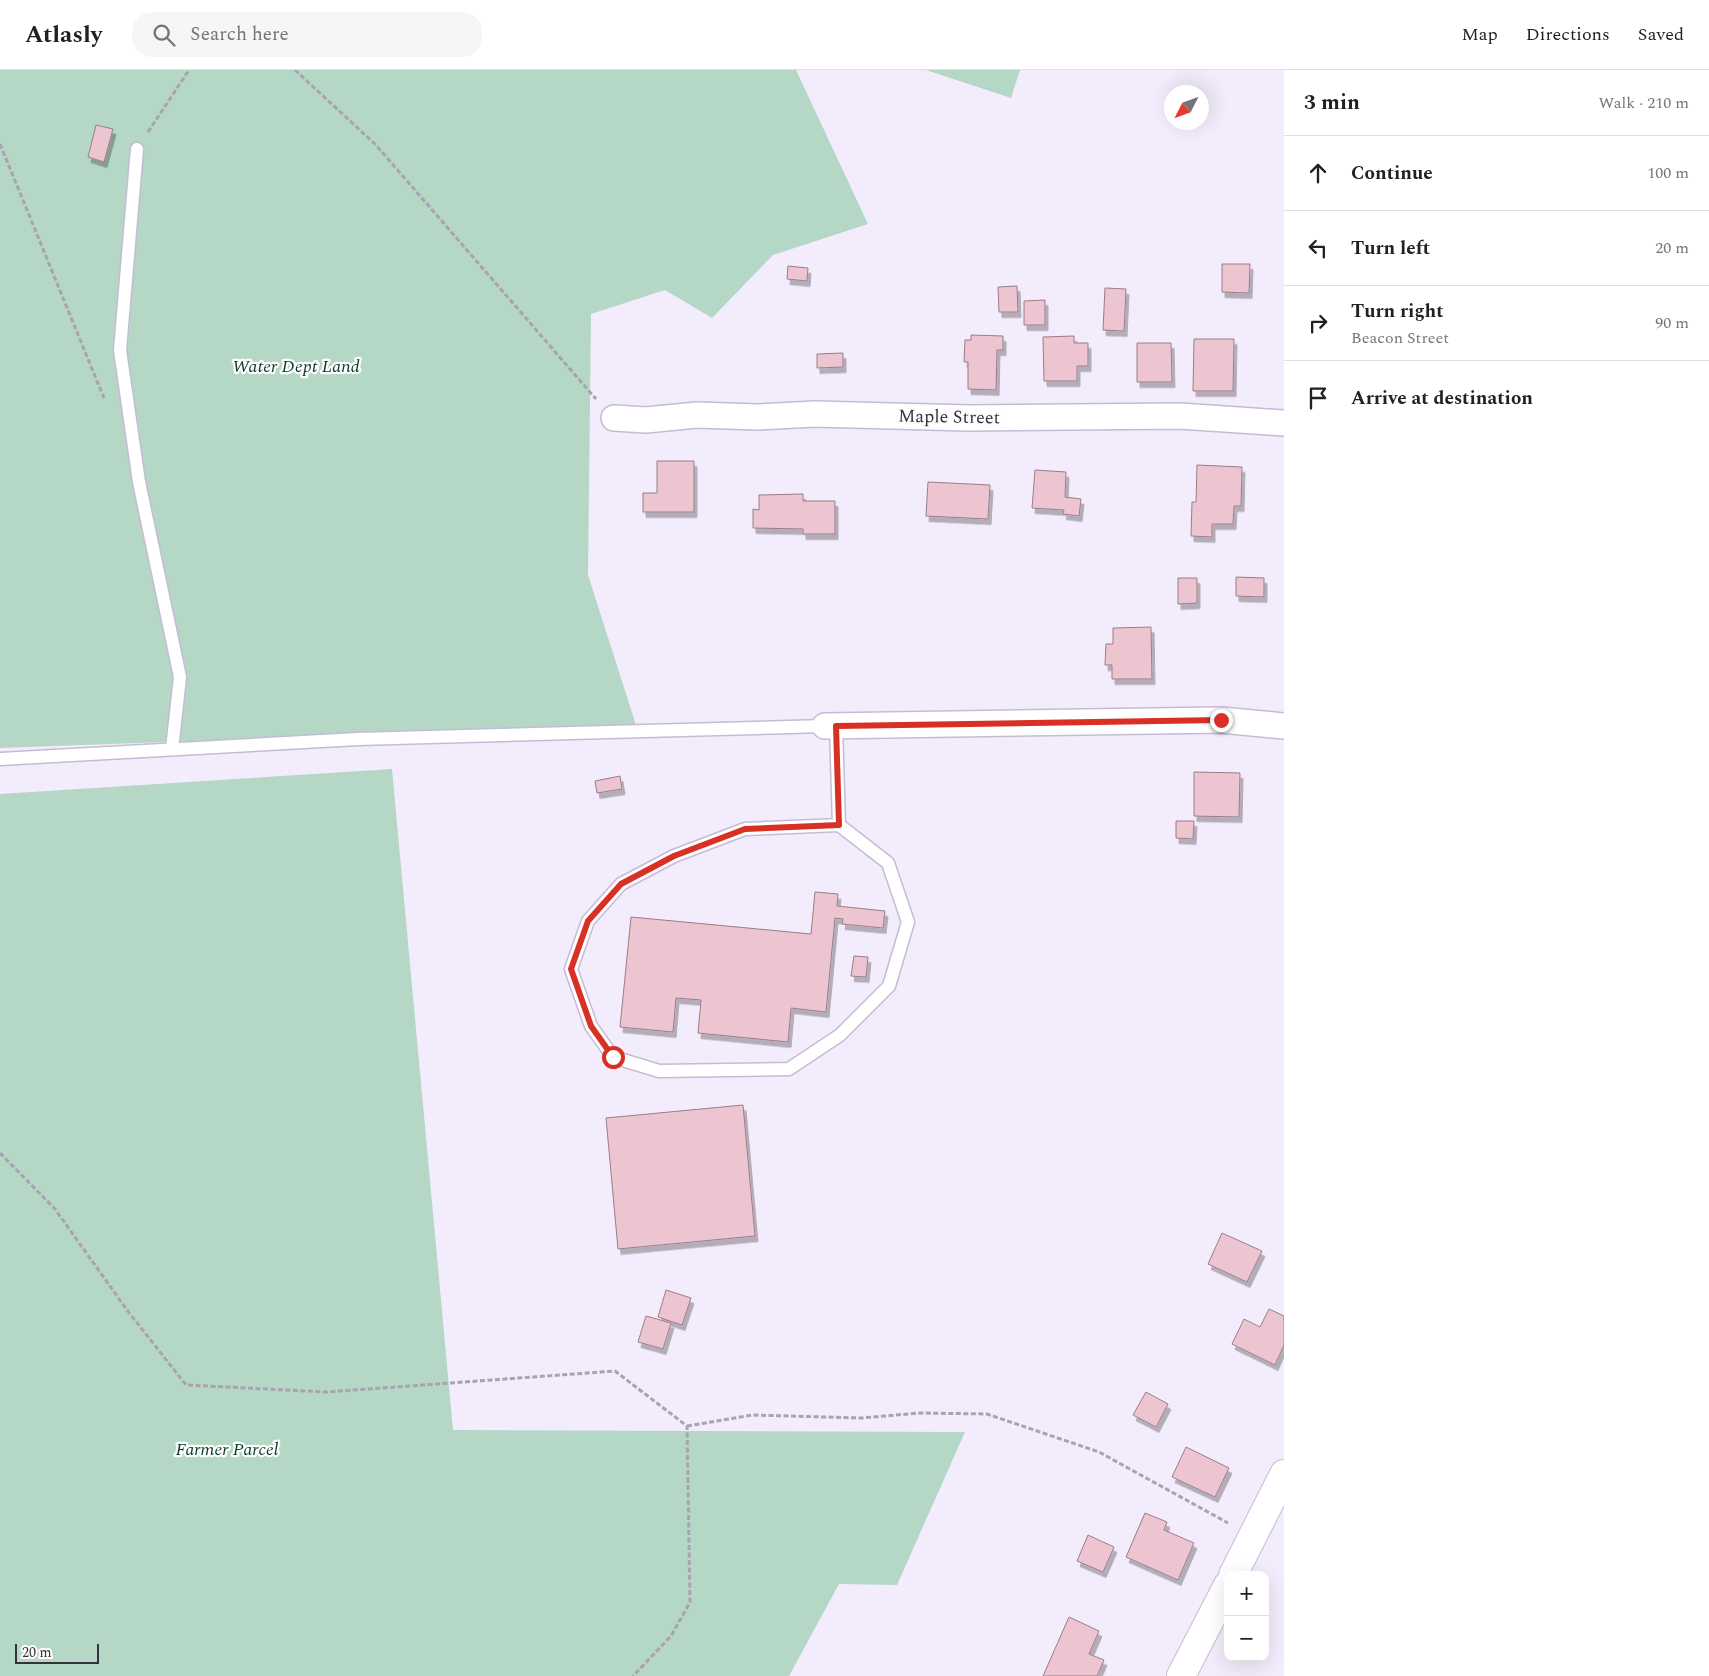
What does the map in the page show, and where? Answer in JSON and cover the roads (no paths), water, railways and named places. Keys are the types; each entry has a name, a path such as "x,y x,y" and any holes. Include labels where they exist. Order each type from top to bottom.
{"main road":[{"path":"1235,1571 1284,1474"},
{"path":"1181,1676 1224,1593"}],"street":[{"name":"Maple Street","path":"614,418 646,420 697,415 758,417 815,414 969,418 1180,416 1284,423"},
{"path":"830,726 1221,720 1284,726"}],"lane":[{"path":"137,149 120,350 139,482 180,677 172,749"},
{"path":"0,759 358,738 830,726 839,825 888,863 908,922 889,986 840,1036 790,1069 658,1071 613,1057 591,1026 571,969 588,921 621,884 674,856 745,829 839,825"}],"park label":[{"name":"Water Dept Land","path":"296,366"},
{"name":"Farmer Parcel","path":"227,1449"}]}
